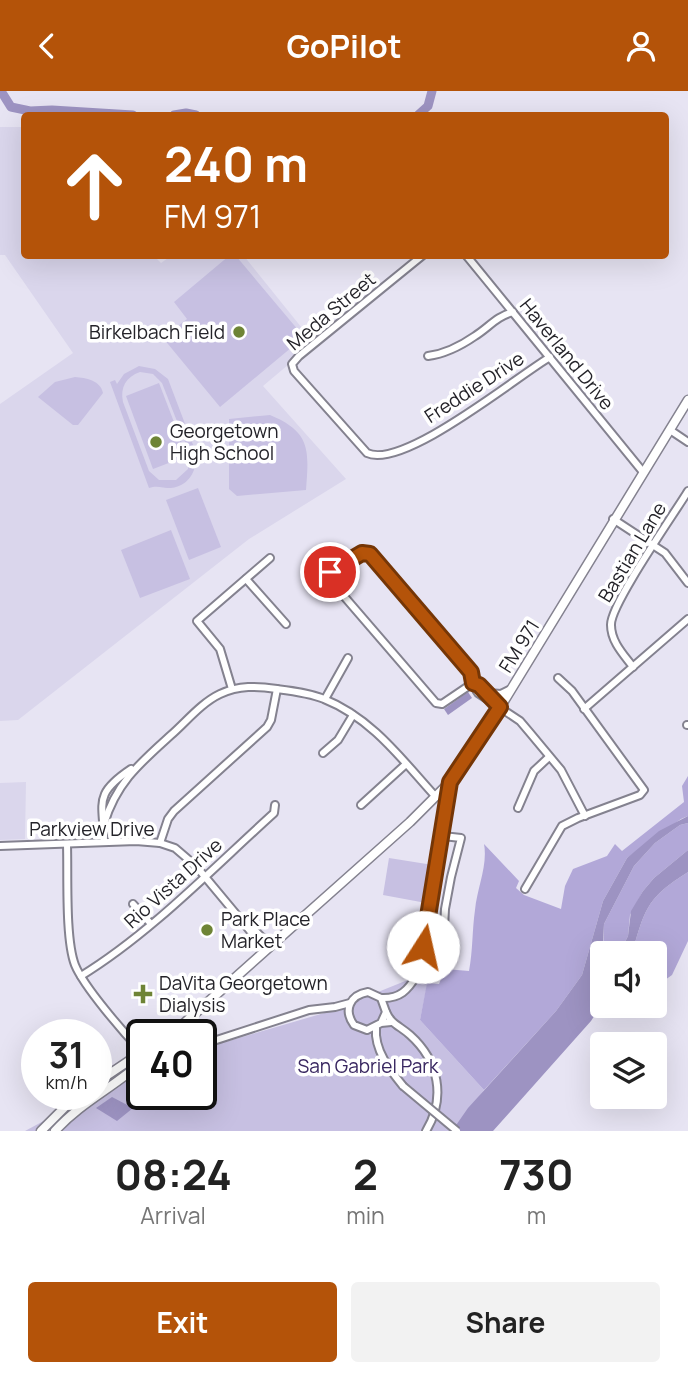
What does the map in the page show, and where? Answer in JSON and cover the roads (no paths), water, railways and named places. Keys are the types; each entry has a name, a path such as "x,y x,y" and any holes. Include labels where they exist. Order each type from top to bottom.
{"main road":[{"name":"FM 971","path":"187,1019 450,782 497,705 511,689 688,400"},
{"path":"55,1131 74,1112 126,1075"},
{"path":"42,1131 62,1110"}],"street":[{"name":"Meda Street","path":"292,364 299,355 418,259"},
{"name":"Haverland Drive","path":"469,259 643,472"},
{"path":"428,356 458,346 501,316 513,312"},
{"name":"Freddie Drive","path":"292,364 294,371 358,445 372,455 382,456 397,452 467,415 550,357"},
{"path":"670,431 688,442"},
{"name":"Bastian Lane","path":"633,667 613,638 611,618 614,609 688,491"},
{"path":"613,519 669,557 688,583"},
{"path":"473,683 444,703 438,704 330,580 330,572 362,553 370,554 471,672 473,683 473,688 482,698 520,721 561,770 585,816"},
{"path":"232,689 220,649 197,621 270,558"},
{"path":"246,579 286,624"},
{"path":"584,709 688,619"},
{"path":"325,699 348,659"},
{"path":"524,889 556,835 568,822 640,795 644,790 572,691 558,678"},
{"path":"473,683 488,693 497,705"},
{"path":"104,842 101,811 105,792 207,702 232,689 255,686 325,699 376,731 436,797"},
{"path":"160,843 174,811 267,727 277,689"},
{"path":"488,693 501,694 511,689"},
{"path":"323,753 338,740 352,715"},
{"path":"518,808 534,771 549,757"},
{"path":"361,805 406,764"},
{"path":"375,1037 394,997 411,986 417,975 443,836 450,782"},
{"name":"Rio Vista Drive","path":"81,976 118,952 151,924 274,813 275,805"},
{"path":"423,947 441,950 443,946 445,909 461,838 443,836"},
{"name":"Parkview Drive","path":"0,846 136,841 160,843 181,852 246,927 269,948"},
{"path":"67,845 71,948 74,962 81,976 126,1032"},
{"path":"133,904 151,924"},
{"path":"217,1040 309,1010 350,1003 360,993 375,993 381,998 391,1022 415,1040 436,1077 437,1103 426,1131"},
{"path":"381,998 394,997"},
{"path":"348,1014 350,1003"},
{"path":"335,1007 348,1014 355,1025 375,1037 385,1061 403,1086 457,1131"},
{"path":"367,1030 391,1022"}],"waterway":[{"path":"1,91 11,107 30,111 84,112"},
{"path":"421,112 428,106 432,91"}],"place":[{"name":"Birkelbach Field","path":"239,332"},
{"name":"Georgetown High School","path":"156,442"},
{"name":"Park Place Market","path":"207,930"},
{"name":"DaVita Georgetown Dialysis","path":"143,994"}],"park label":[{"name":"San Gabriel Park","path":"368,1066"}]}
